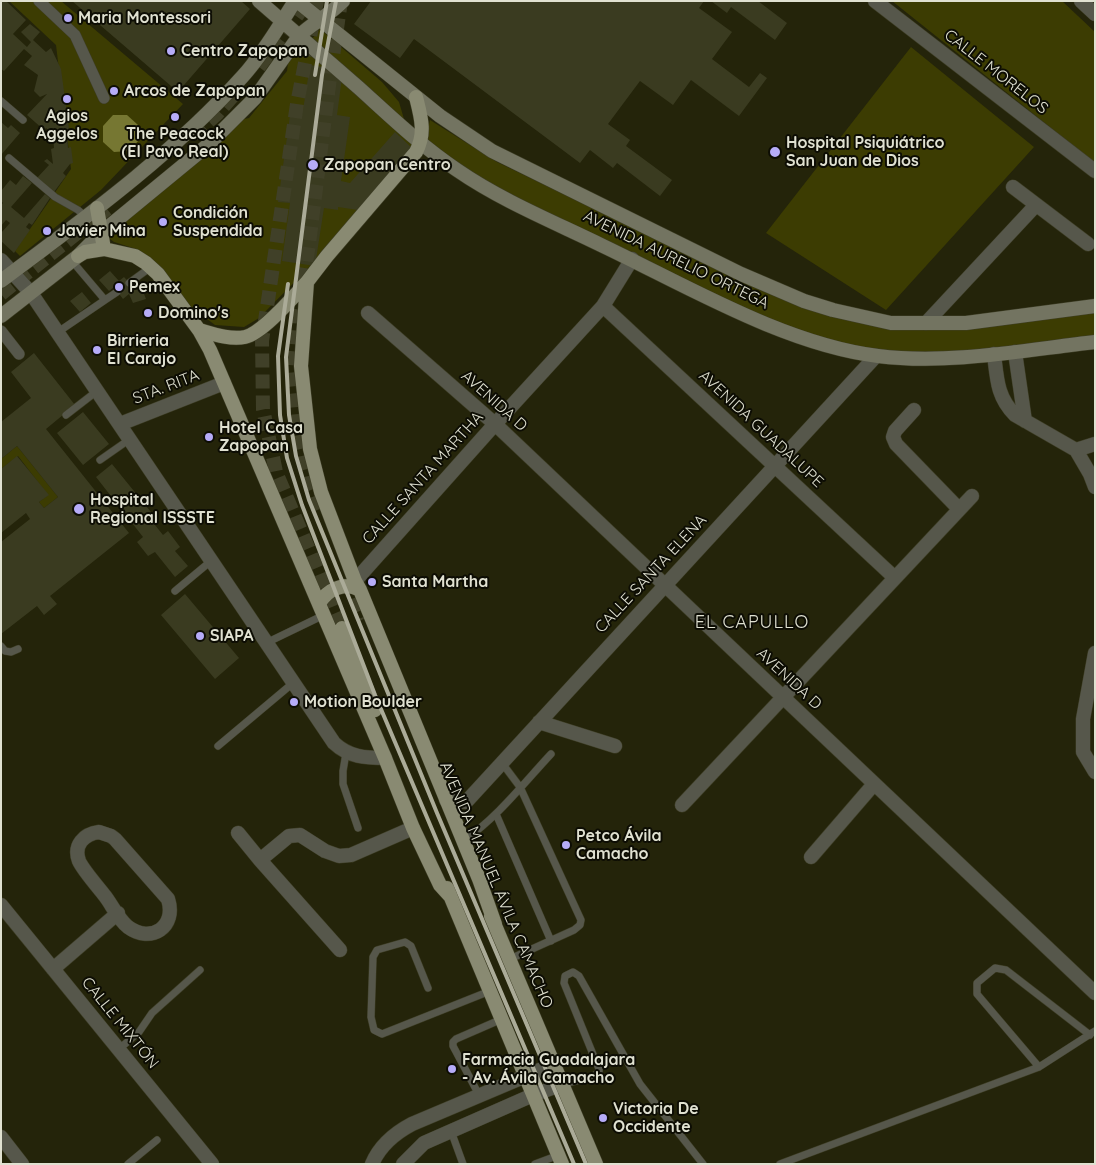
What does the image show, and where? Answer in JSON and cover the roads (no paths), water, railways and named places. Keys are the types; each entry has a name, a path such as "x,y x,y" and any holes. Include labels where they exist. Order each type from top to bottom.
{"main road":[{"name":"AVENIDA AURELIO ORTEGA","path":"259,1 421,143 458,170 480,184 749,317 829,346 876,356 901,358 938,358 1003,353 1095,342"},
{"name":"AVENIDA AURELIO ORTEGA","path":"296,1 440,116 492,152 770,288 833,310 861,318 891,323 966,323 1095,306"},
{"path":"1,281 97,208 192,129 244,74 296,1"},
{"path":"1,316 75,258 208,145 254,98 299,36 343,1"},
{"path":"199,330 220,336 246,337 257,331 273,317 307,282 416,152 421,143 422,125 416,97"},
{"path":"97,208 104,249"},
{"path":"75,258 85,252 104,249 135,256 158,274 199,330 224,383 322,610 385,758 412,828 440,885 450,896"},
{"path":"307,282 301,366 310,449 321,492 480,879 495,924"},
{"path":"322,610 326,594 339,588 358,586"},
{"name":"AVENIDA MANUEL ÁVILA CAMACHO","path":"364,619 471,875 495,924 596,1164"},
{"path":"342,628 450,896 560,1159"}],"street":[{"path":"39,1 75,35 104,98"},
{"name":"CALLE MORELOS","path":"875,1 1095,170"},
{"path":"1081,1 1095,14"},
{"path":"1013,187 1088,244"},
{"path":"926,323 1036,205"},
{"name":"CALLE SANTA MARTHA","path":"358,586 495,424 603,306 632,259"},
{"path":"1,260 31,293 58,332 334,743 346,753 368,758 385,758"},
{"name":"AVENIDA GUADALUPE","path":"603,306 895,578"},
{"name":"AVENIDA D","path":"368,313 495,424 1095,993"},
{"path":"1,331 19,354"},
{"path":"1003,353 999,392 1008,407 1025,422 1076,450 1095,487"},
{"path":"1003,353 1025,422"},
{"name":"CALLE SANTA ELENA","path":"446,800 466,802 876,356"},
{"name":"STA. RITA","path":"120,424 224,383"},
{"path":"914,410 895,431 893,437 896,444 959,509"},
{"path":"1076,450 1095,444"},
{"path":"682,805 972,496"},
{"path":"1095,653 1083,719 1083,752 1095,772"},
{"path":"539,722 615,746"},
{"path":"811,857 874,784"},
{"path":"260,860 289,836 300,835 325,851 339,856 351,854 412,828"},
{"path":"100,832 115,839 165,894 170,905 167,923 158,932 152,933 132,930 126,926 118,913 79,862 78,849 80,843 82,838 88,835 100,832"},
{"path":"238,833 340,950"},
{"name":"CALLE MIXTÓN","path":"1,905 212,1164"},
{"path":"53,968 118,913"},
{"path":"372,1164 384,1144 402,1129 554,1064"},
{"path":"403,1164 424,1143 534,1094 563,1084"},
{"path":"1,1137 22,1164"}],"lane":[{"path":"1,100 23,120"},
{"path":"9,158 55,197 85,216"},
{"path":"75,258 105,300"},
{"path":"130,283 151,267"},
{"path":"58,332 117,292"},
{"path":"66,415 98,391"},
{"path":"100,460 130,439"},
{"path":"175,591 211,561"},
{"path":"266,644 322,610"},
{"path":"1,646 5,651 10,652 18,649"},
{"path":"218,746 293,683"},
{"path":"346,753 343,772 344,784 358,828"},
{"path":"463,841 478,831 496,814 551,754"},
{"path":"502,763 520,787 581,920 580,925 574,930 510,959"},
{"path":"496,814 551,941"},
{"path":"428,988 410,946 406,942 377,950 373,957 371,1017 374,1030 382,1034 490,991"},
{"path":"780,1164 1039,1067 1092,1033 1006,970 995,968 977,983 977,994 1039,1067"},
{"path":"119,1049 140,1032 152,1013 200,970"},
{"path":"563,1084 592,1077 599,1072 564,983 565,976 573,972 579,976 640,1084 703,1164"},
{"path":"479,1096 453,1046 453,1042 502,1019"},
{"path":"451,1131 463,1164"},
{"path":"128,1164 157,1140"},
{"path":"534,1164 560,1159"}],"tunnel":[{"path":"259,67 308,1"},
{"path":"317,1 297,104 262,341 263,409 276,472 342,628"},
{"path":"320,509 311,486 299,434 293,371 297,322 341,1"},
{"path":"193,135 217,114 240,88"},
{"path":"1,294 107,209"},
{"path":"348,578 364,619"}],"railway":[{"path":"315,75 327,1"},
{"path":"336,1 322,75 286,357 289,415 296,456 309,500 437,813 586,1164"},
{"path":"288,284 278,356 280,415 287,458 302,505 375,695 574,1164"}],"place":[{"name":"Maria Montessori","path":"68,18"},
{"name":"Centro Zapopan","path":"171,51"},
{"name":"Arcos de Zapopan","path":"114,91"},
{"name":"Agios Aggelos","path":"67,99"},
{"name":"The Peacock (El Pavo Real)","path":"175,117"},
{"name":"Hospital Psiquiátrico San Juan de Dios","path":"775,152"},
{"name":"Zapopan Centro","path":"313,165"},
{"name":"Condición Suspendida","path":"163,222"},
{"name":"Javier Mina","path":"47,231"},
{"name":"Pemex","path":"119,287"},
{"name":"Domino's","path":"148,313"},
{"name":"Birrieria El Carajo","path":"97,350"},
{"name":"Hotel Casa Zapopan","path":"209,437"},
{"name":"Hospital Regional ISSSTE","path":"79,509"},
{"name":"Santa Martha","path":"372,582"},
{"name":"SIAPA","path":"200,636"},
{"name":"Motion Boulder","path":"294,702"},
{"name":"Petco Ávila Camacho","path":"566,845"},
{"name":"Farmacia Guadalajara - Av. Ávila Camacho","path":"452,1069"},
{"name":"Victoria De Occidente","path":"603,1118"}],"district":[{"name":"EL CAPULLO","path":"752,623"}]}
